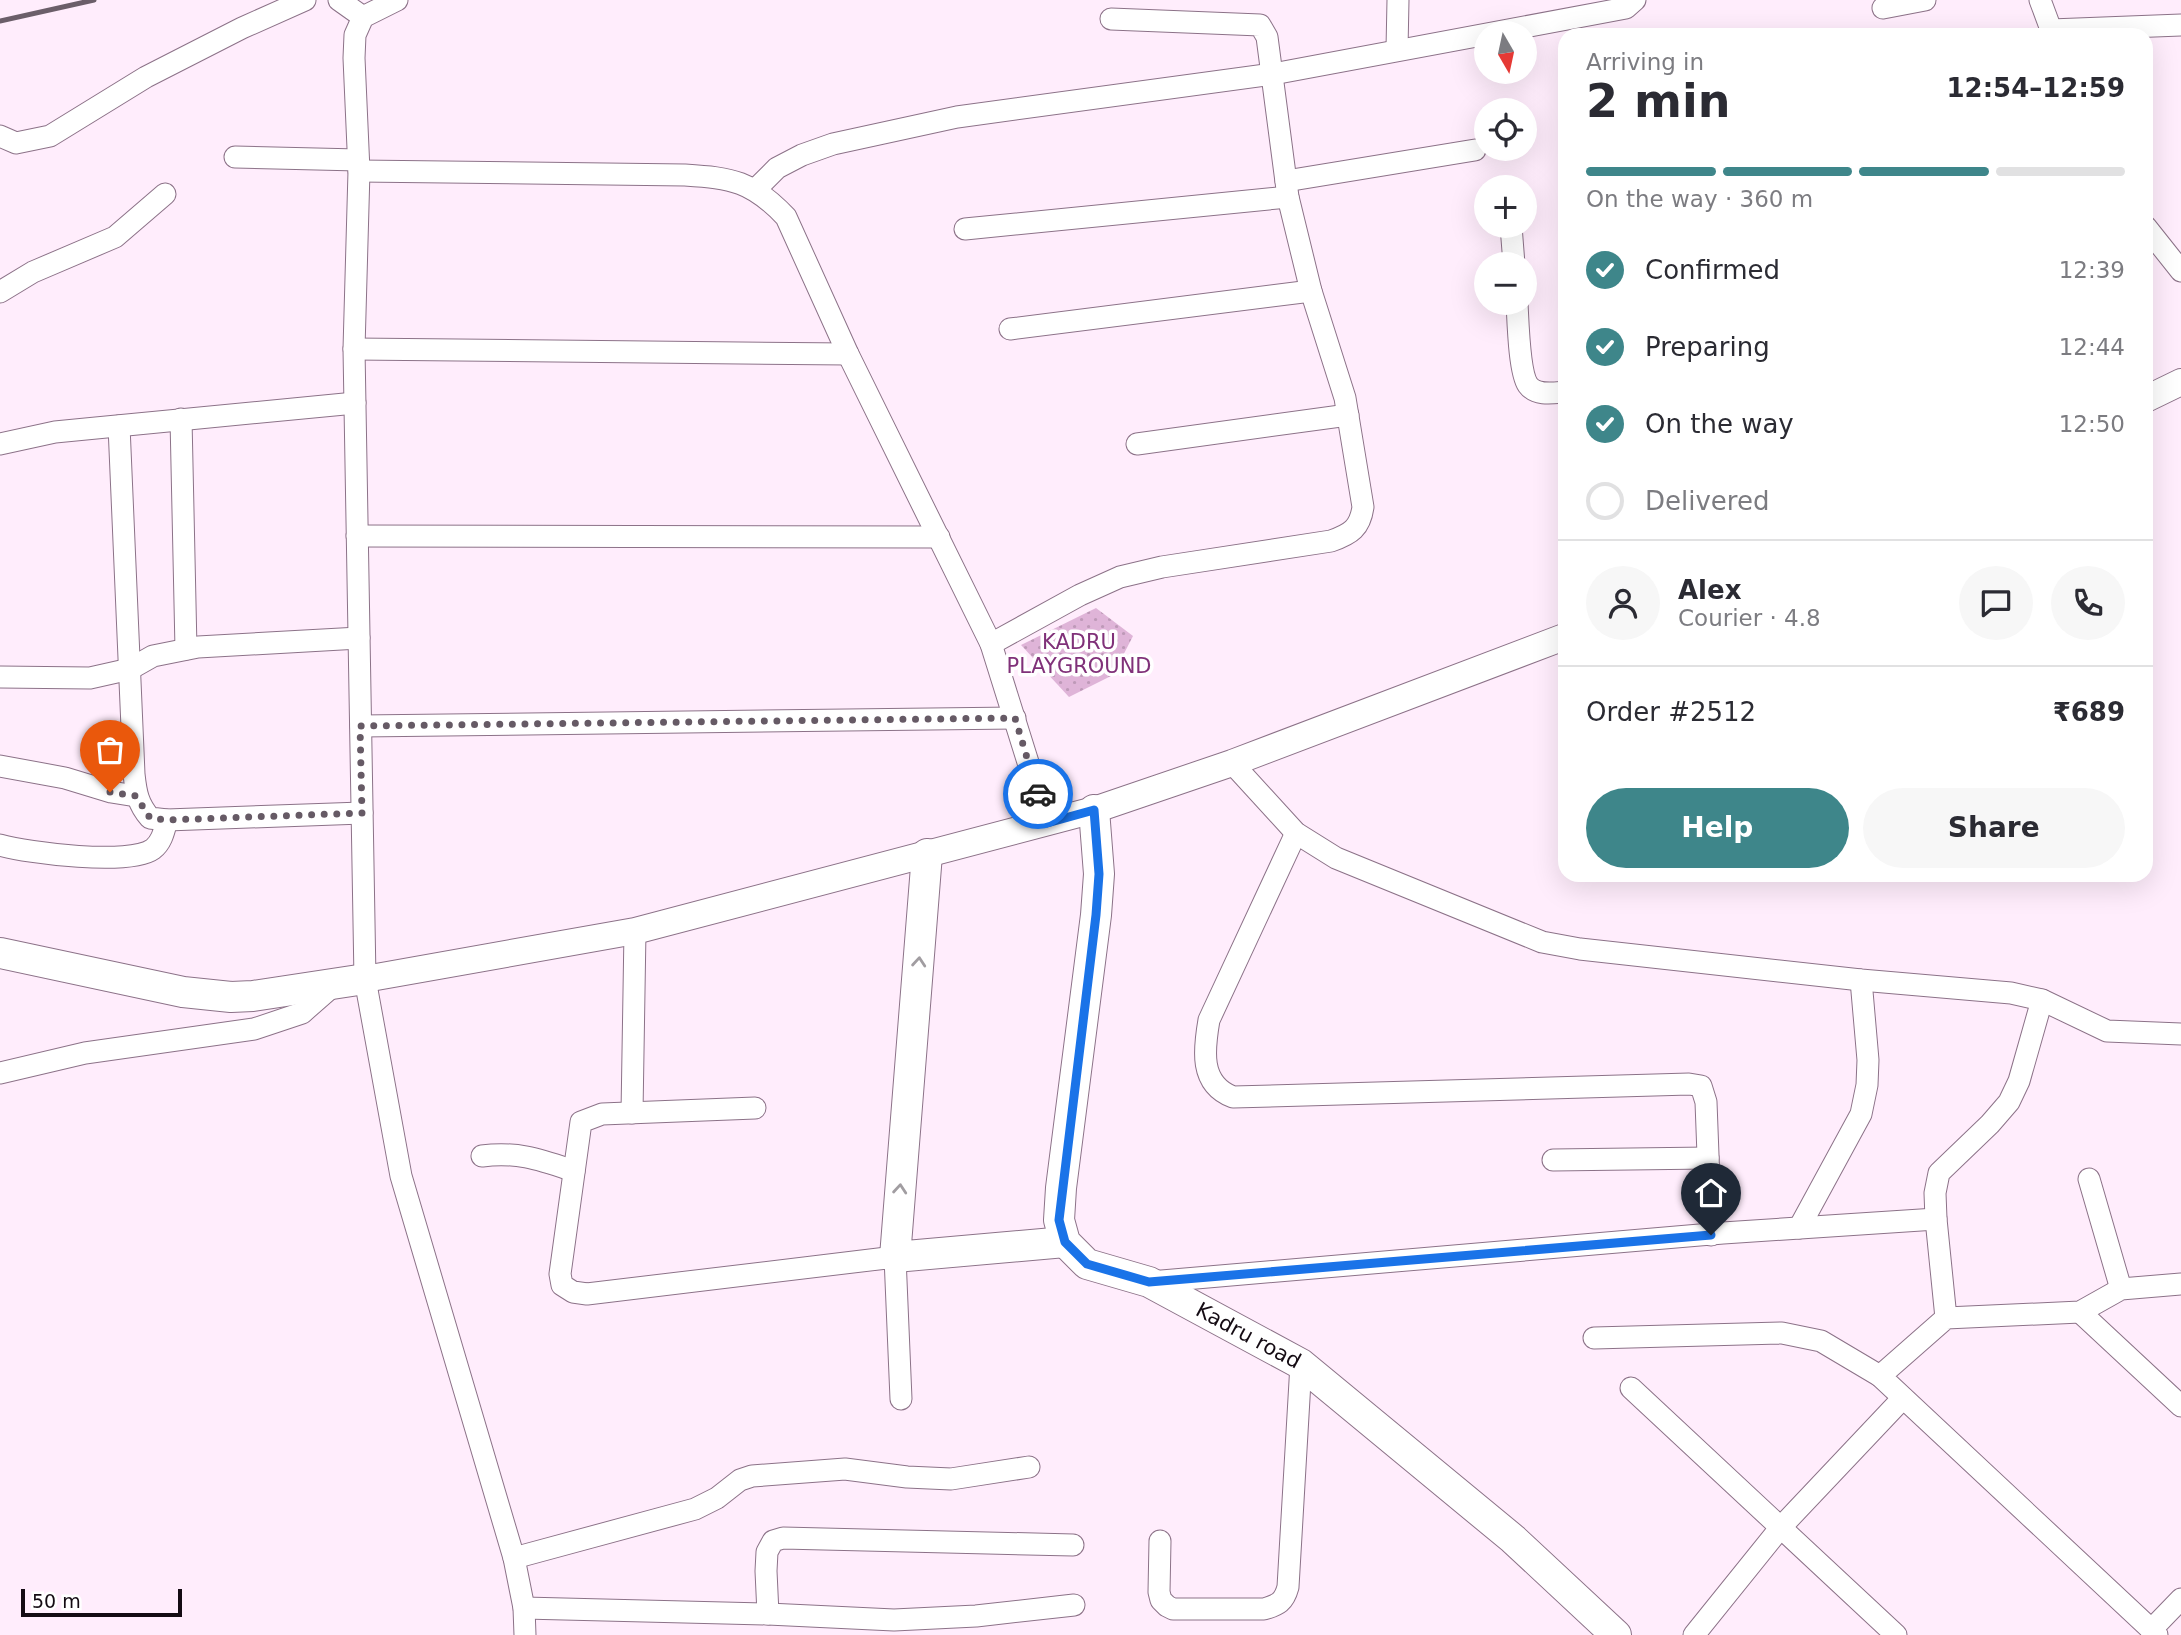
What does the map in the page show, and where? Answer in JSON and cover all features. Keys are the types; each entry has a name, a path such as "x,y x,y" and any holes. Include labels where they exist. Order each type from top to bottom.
{"main road":[{"path":"927,854 895,1256 1065,1242 1059,1220 1061,1188 1098,888 1094,810"},
{"path":"0,953 183,992 230,997 365,979"},
{"name":"Kadru road","path":"1065,1242 1087,1264 1149,1282 1301,1364 1513,1539 1615,1635"}],"street":[{"path":"0,136 16,143 50,136 146,78 242,28 305,0"},
{"path":"339,0 363,17"},
{"path":"397,0 363,17 355,35 354,58 359,165 354,349 365,979 401,1176 514,1558 524,1608 525,1635"},
{"path":"1397,49 1398,0"},
{"path":"755,190 777,168 802,155 833,144 1003,110 1273,74 1626,8 1635,0"},
{"path":"1883,8 1925,0"},
{"path":"2040,0 2050,28"},
{"path":"991,644 1080,596 1120,578 1161,567 1331,541 1349,535 1360,523 1363,507 1348,415 1337,369 1311,291 1287,189 1267,37 1260,25 1111,19"},
{"path":"2133,28 2181,25"},
{"path":"965,229 1287,189 1474,150"},
{"path":"235,157 359,165 685,175 727,178 755,190 786,218 848,354 991,644 1047,823"},
{"path":"0,292 33,272 115,237 165,194"},
{"path":"2153,236 2181,271"},
{"path":"1010,329 1311,291"},
{"path":"1518,315 1522,366 1528,385 1539,393 1558,392"},
{"path":"354,349 848,354"},
{"path":"2153,396 2181,382"},
{"path":"0,444 55,432 355,404"},
{"path":"1137,444 1348,415"},
{"path":"181,419 186,649"},
{"path":"119,426 136,796 150,818 167,820 362,813"},
{"path":"357,536 939,537"},
{"path":"0,677 90,678 130,669 153,656 186,649 359,638"},
{"path":"365,979 635,931 1094,810 1232,763 1558,638"},
{"path":"360,726 1015,718"},
{"path":"1232,763 1296,833 1336,858 1542,942 1580,949 1861,980 2011,993 2042,1000 2107,1031 2181,1034"},
{"path":"0,766 65,778 110,792 136,796"},
{"path":"0,845 71,856 114,857 139,854 150,852 160,843 167,820"},
{"path":"1296,833 1209,1020 1204,1045 1205,1061 1219,1092 1233,1097 1689,1084 1701,1086 1705,1093 1711,1235"},
{"path":"632,1113 635,931"},
{"path":"1799,1228 1861,1114 1867,1085 1867,1060 1861,980"},
{"path":"0,1073 85,1053 244,1030 281,1022 302,1013 335,985"},
{"path":"1946,1318 1936,1219 1935,1193 1939,1173 2009,1102 2019,1081 2042,1000"},
{"path":"755,1108 602,1115 581,1122 560,1274 562,1284 573,1292 587,1294 895,1256 901,1399"},
{"path":"482,1156 500,1153 526,1155 574,1171"},
{"path":"1553,1160 1708,1158"},
{"path":"2089,1179 2121,1289"},
{"path":"1149,1282 1936,1219"},
{"path":"1880,1376 1946,1318 2080,1312 2121,1289 2181,1284"},
{"path":"2080,1312 2181,1406"},
{"path":"1594,1338 1782,1333 1821,1341 1880,1376 2154,1632 2181,1598"},
{"path":"1160,1541 1159,1592 1161,1600 1167,1606 1174,1609 1264,1609 1278,1605 1285,1597 1288,1587 1301,1364"},
{"path":"1631,1388 1896,1635"},
{"path":"1694,1635 1781,1527 1903,1398"},
{"path":"514,1558 695,1509 752,1475 845,1469 907,1477 951,1479 1029,1467"},
{"path":"768,1614 767,1552 773,1541 783,1538 1073,1545"},
{"path":"524,1608 768,1614 895,1628 1074,1605"}],"green space":[{"name":"KADRU PLAYGROUND","path":"1096,608 1133,636 1113,675 1069,697 1021,645"}],"railway":[{"path":"0,21 94,0"}],"way so far":[{"path":"110,792 136,796 150,818 167,820 362,813 360,726 1015,718 1038,794"}],"route":[{"path":"1038,794 1047,823 1094,810 1099,874 1096,915 1059,1220 1065,1242 1087,1264 1149,1282 1711,1235"}]}
